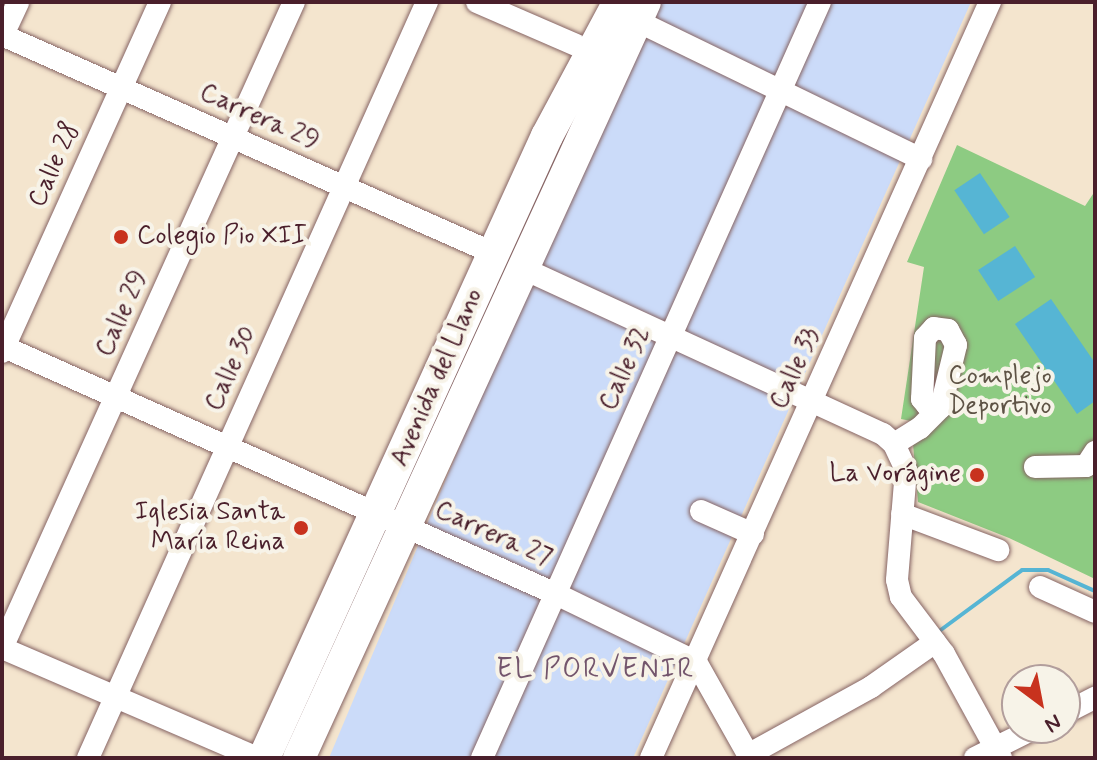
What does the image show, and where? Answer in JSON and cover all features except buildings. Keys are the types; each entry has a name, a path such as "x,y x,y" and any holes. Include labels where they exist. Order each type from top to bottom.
{"highway":[{"path":"547,136 576,45 597,2"},
{"name":"Avenida del Llano","path":"261,758 378,514 547,136 634,8"},
{"name":"Avenida del Llano","path":"299,758 408,527 634,8"}],"street":[{"path":"2,36 18,2"},
{"name":"Calle 28","path":"3,348 160,2"},
{"name":"Calle 29","path":"2,648 294,2"},
{"name":"Calle 30","path":"88,758 427,2"},
{"path":"477,2 576,45"},
{"name":"Calle 32","path":"482,758 820,2"},
{"name":"Calle 33","path":"651,758 990,2"},
{"path":"634,8 781,91 921,159"},
{"name":"Carrera 29","path":"2,36 493,253"},
{"path":"522,268 883,434 898,450 906,470 897,580 901,597 935,642 999,753 975,758"},
{"name":"Carrera 27","path":"3,348 556,594 696,662"},
{"path":"898,450 941,407"},
{"path":"1035,467 1092,465"},
{"path":"701,511 753,534"},
{"path":"902,514 998,550"},
{"path":"1040,587 1095,612"},
{"path":"696,662 749,756 871,687 935,642"},
{"path":"2,648 261,758"}],"shaded area":[{"path":"646,2 971,2 633,758 329,758"}],"green space":[{"name":"Complejo Deportivo","path":"957,145 1085,206 1095,191 1095,579 1009,538 918,502 911,421 901,419 924,267 907,262"}],"water":[{"path":"980,173 1010,217 984,234 954,190"},
{"path":"1015,246 1035,277 998,301 978,270"},
{"path":"1051,299 1095,363 1095,401 1077,414 1015,324"}],"waterway":[{"path":"938,632 1022,570 1048,570 1095,591"}],"place":[{"name":"Colegio Pio XII","path":"121,237"},
{"name":"La Vorágine","path":"977,475"},
{"name":"Iglesia Santa María Reina","path":"301,528"}],"district":[{"name":"EL PORVENIR","path":"596,670"}]}
